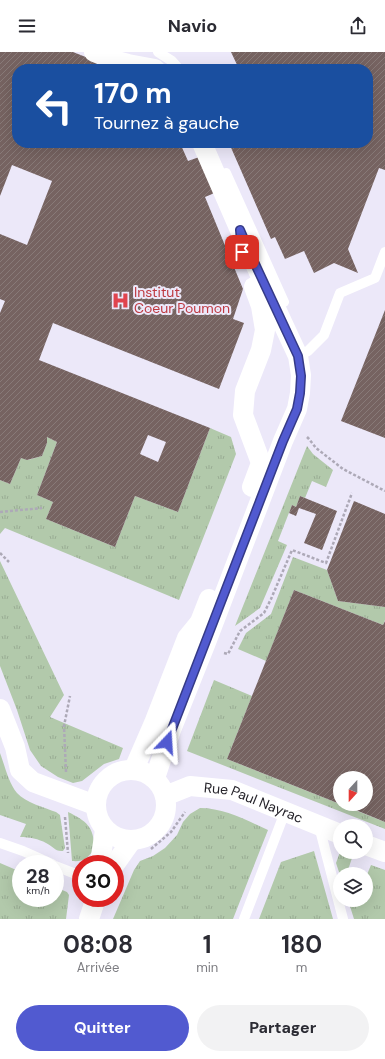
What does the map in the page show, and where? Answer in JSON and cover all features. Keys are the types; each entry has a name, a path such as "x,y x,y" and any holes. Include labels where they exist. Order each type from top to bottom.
{"street":[{"path":"94,52 128,64"},
{"path":"154,778 171,730 297,409 300,393 301,376 298,356 249,251 204,148"},
{"path":"134,769 154,723 187,638 200,622 261,463 243,415 245,391 261,350 265,330 261,306 242,252 240,230"},
{"path":"0,709 15,747 20,770 32,782 95,805"},
{"path":"124,857 139,846 142,838 152,833 159,826 164,817 166,806 165,796 154,778 145,772 134,769 124,770 106,778 100,786 96,795 96,814 100,823 113,836 139,846"},
{"name":"Rue Paul Nayrac","path":"165,796 190,786 232,790 333,831"},
{"path":"100,855 106,830"},
{"path":"373,848 385,852"},
{"path":"89,919 93,907"}],"lane":[{"path":"158,52 175,64"},
{"path":"214,148 297,331 298,356 308,351 324,335 340,293 375,278 385,252"},
{"path":"244,919 285,812"},
{"path":"319,826 343,919"},
{"path":"0,843 32,855"}],"path":[{"path":"289,428 309,438 316,448 343,469 385,491"},
{"path":"205,645 228,654 240,630 264,613 292,550 326,563 352,493"},
{"path":"0,512 42,508"},
{"path":"0,553 9,562"},
{"path":"66,773 64,726 70,696"},
{"path":"139,846 152,849 171,832 185,812 190,809"}],"green space":[{"path":"210,428 231,437 236,454 179,600 5,528 0,534 0,480 10,484 21,458 28,460 42,456 47,443 47,437 57,442 37,495 53,502 46,519 115,547 135,496 178,512"},
{"path":"307,446 313,454 333,470 326,487 312,481 305,498 300,496 296,507 292,505 278,541 287,545 260,608 235,626"},
{"path":"293,557 327,570 338,601 385,607 385,620 383,625 294,590 266,661 238,649 246,633 271,614"},
{"path":"0,561 64,695 50,717 123,748 119,759 104,764 82,781 73,783 58,777 41,766 30,750 17,710 0,666"},
{"path":"214,680 252,696 227,759 333,801 333,809 187,751"},
{"path":"0,753 9,779 17,793 30,802 60,815 65,848 63,851 56,850 40,840 20,837 26,824 0,815"},
{"path":"200,808 218,810 268,830 233,919 113,919 118,907 124,907 124,893 134,870 140,861 153,856 165,848 177,835 183,822 190,814"},
{"path":"339,811 357,811 385,822 385,829 373,824 373,819 360,819"},
{"path":"68,812 85,822 91,831 94,842 94,850 89,855 72,855 72,861"},
{"path":"314,851 333,919 259,919 281,862"},
{"path":"337,859 352,859 349,867 337,867 336,863"},
{"path":"0,863 12,868 12,907 64,907 64,891 69,895 66,919 0,919"},
{"path":"371,865 385,870 385,919 354,919 350,907 373,907 373,867 370,867"}],"building":[{"name":"Institut Coeur Poumon","path":"0,52 73,52 103,64 12,64 12,148 182,148 188,161 202,156 217,192 205,197 243,289 233,319 244,323 219,389 53,323 39,360 210,428 178,512 135,496 115,547 46,519 53,502 37,495 57,442 47,437 47,443 42,456 27,460 21,458 10,484 0,480 0,313 5,301 0,299 0,234 27,245 52,181 12,165 0,196","holes":["148,435 166,442 158,462 140,454"]},
{"path":"231,52 385,52 385,170 379,168 348,249 358,273 334,263 314,273 304,251 285,259 275,237 271,239 231,148 373,148 373,64 237,64"},
{"path":"385,310 385,438 341,421"},
{"path":"300,496 337,511 322,550 304,543 316,514 299,508 296,516 289,513 292,505 296,507"},
{"path":"354,501 385,514 385,607 338,601 327,570"},
{"path":"294,590 383,625 385,621 385,822 358,811 373,811 373,771 333,771 333,801 227,759"}],"place":[{"name":"Institut Coeur Poumon","path":"121,300"}],"route":[{"path":"167,742 283,441 297,409 300,393 301,376 298,356 240,230 242,252"}]}
